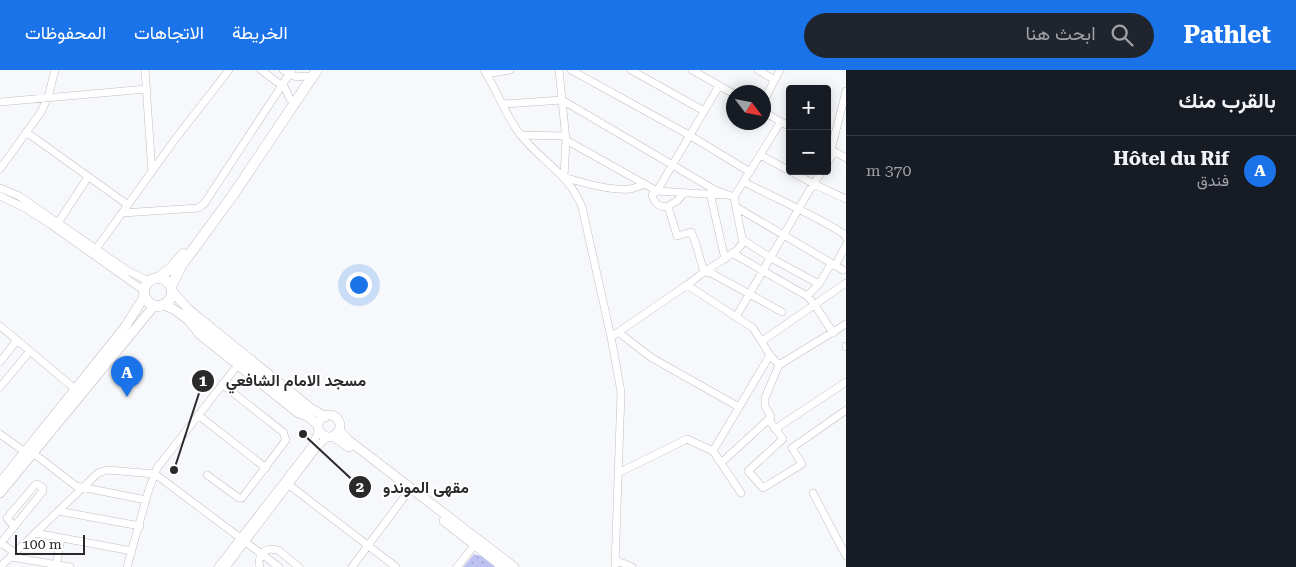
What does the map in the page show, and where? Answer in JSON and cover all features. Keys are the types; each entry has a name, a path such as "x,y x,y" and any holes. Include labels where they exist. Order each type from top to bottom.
{"highway":[{"path":"308,73 187,249 177,261 149,286 146,301 159,305 170,299 171,289 181,266 233,195 317,70"},
{"path":"149,286 166,280 171,289"}],"main road":[{"path":"0,494 75,389 130,320 149,286"},
{"path":"171,289 189,310 309,407 325,417"},
{"path":"0,483 29,453 159,305 187,319 311,417 322,435 333,435 410,490 476,542 503,567"},
{"path":"319,428 320,420 332,416 337,419 339,425 333,435"},
{"path":"476,542 514,567"}],"street":[{"path":"0,169 41,112 48,98 55,70"},
{"path":"145,70 152,172"},
{"path":"96,248 229,70"},
{"path":"261,70 282,85 290,99"},
{"path":"510,70 485,72 520,134 564,177 575,191 582,207 611,337 621,392 620,472 615,564 632,567"},
{"path":"559,70 565,138 564,177"},
{"path":"571,70 689,135 750,172"},
{"path":"631,70 704,111"},
{"path":"692,70 726,90"},
{"path":"758,70 775,80"},
{"path":"771,87 780,70"},
{"path":"122,214 198,208 204,204 282,85 288,71 296,77 308,73"},
{"path":"684,193 677,201 662,208 658,206 652,195 657,191 719,86"},
{"path":"0,102 147,89"},
{"path":"846,91 831,150 846,158"},
{"path":"503,104 562,100 702,182 730,196 736,206 743,240 741,247 611,337"},
{"path":"771,116 786,125"},
{"path":"520,134 565,138 657,191 730,196 744,182 780,122"},
{"path":"26,132 128,205"},
{"path":"760,155 846,199"},
{"path":"736,317 820,175"},
{"path":"58,222 88,177"},
{"path":"564,177 585,184 618,188 630,189 645,184"},
{"path":"702,182 711,195 725,259"},
{"path":"744,182 798,210 822,220 844,234 846,238"},
{"path":"0,188 19,196 149,286"},
{"path":"0,196 25,208 149,286"},
{"path":"668,206 677,236 691,232 704,272"},
{"path":"736,206 843,270"},
{"path":"743,240 771,258 819,284"},
{"path":"807,296 819,284 846,245"},
{"path":"732,253 807,296 833,333"},
{"path":"704,272 711,273 782,312"},
{"path":"762,341 846,283"},
{"path":"687,285 753,328 770,355 779,365"},
{"path":"187,319 199,336 298,414 311,417"},
{"path":"783,439 748,470 763,488 802,464 792,448 769,420 771,418 765,406 765,398 779,365 846,324"},
{"path":"0,326 75,389"},
{"path":"618,332 652,358 739,407"},
{"path":"0,362 17,340"},
{"path":"0,387 30,351"},
{"path":"713,451 770,355"},
{"path":"127,567 146,500 161,462 237,366"},
{"path":"775,429 846,382"},
{"path":"207,475 238,498 242,498 286,440 283,432 222,384"},
{"path":"792,448 846,410"},
{"path":"198,415 266,468"},
{"path":"721,463 769,420"},
{"path":"226,567 312,446 319,428"},
{"path":"0,434 76,486 146,500"},
{"path":"218,567 243,541 315,450 333,435"},
{"path":"620,472 688,439 713,451 741,493"},
{"path":"0,567 102,471 155,474 279,567"},
{"path":"14,526 7,518 34,484 37,484 43,488 43,491 0,543 13,555 56,566 70,567"},
{"path":"289,485 396,567"},
{"path":"352,567 410,490"},
{"path":"813,493 846,556"},
{"path":"58,511 140,526"},
{"path":"36,533 132,551"},
{"path":"56,566 61,538"},
{"path":"457,567 476,542"},
{"path":"260,567 261,553 266,549 274,549 299,567"}],"shaded area":[{"path":"474,554 481,556 495,567 463,567"}],"place":[{"name":"Hôtel du Rif","path":"127,397"},
{"name":"مقهى الموندو","path":"303,434"},
{"name":"مسجد الامام الشافعي","path":"174,470"}]}
